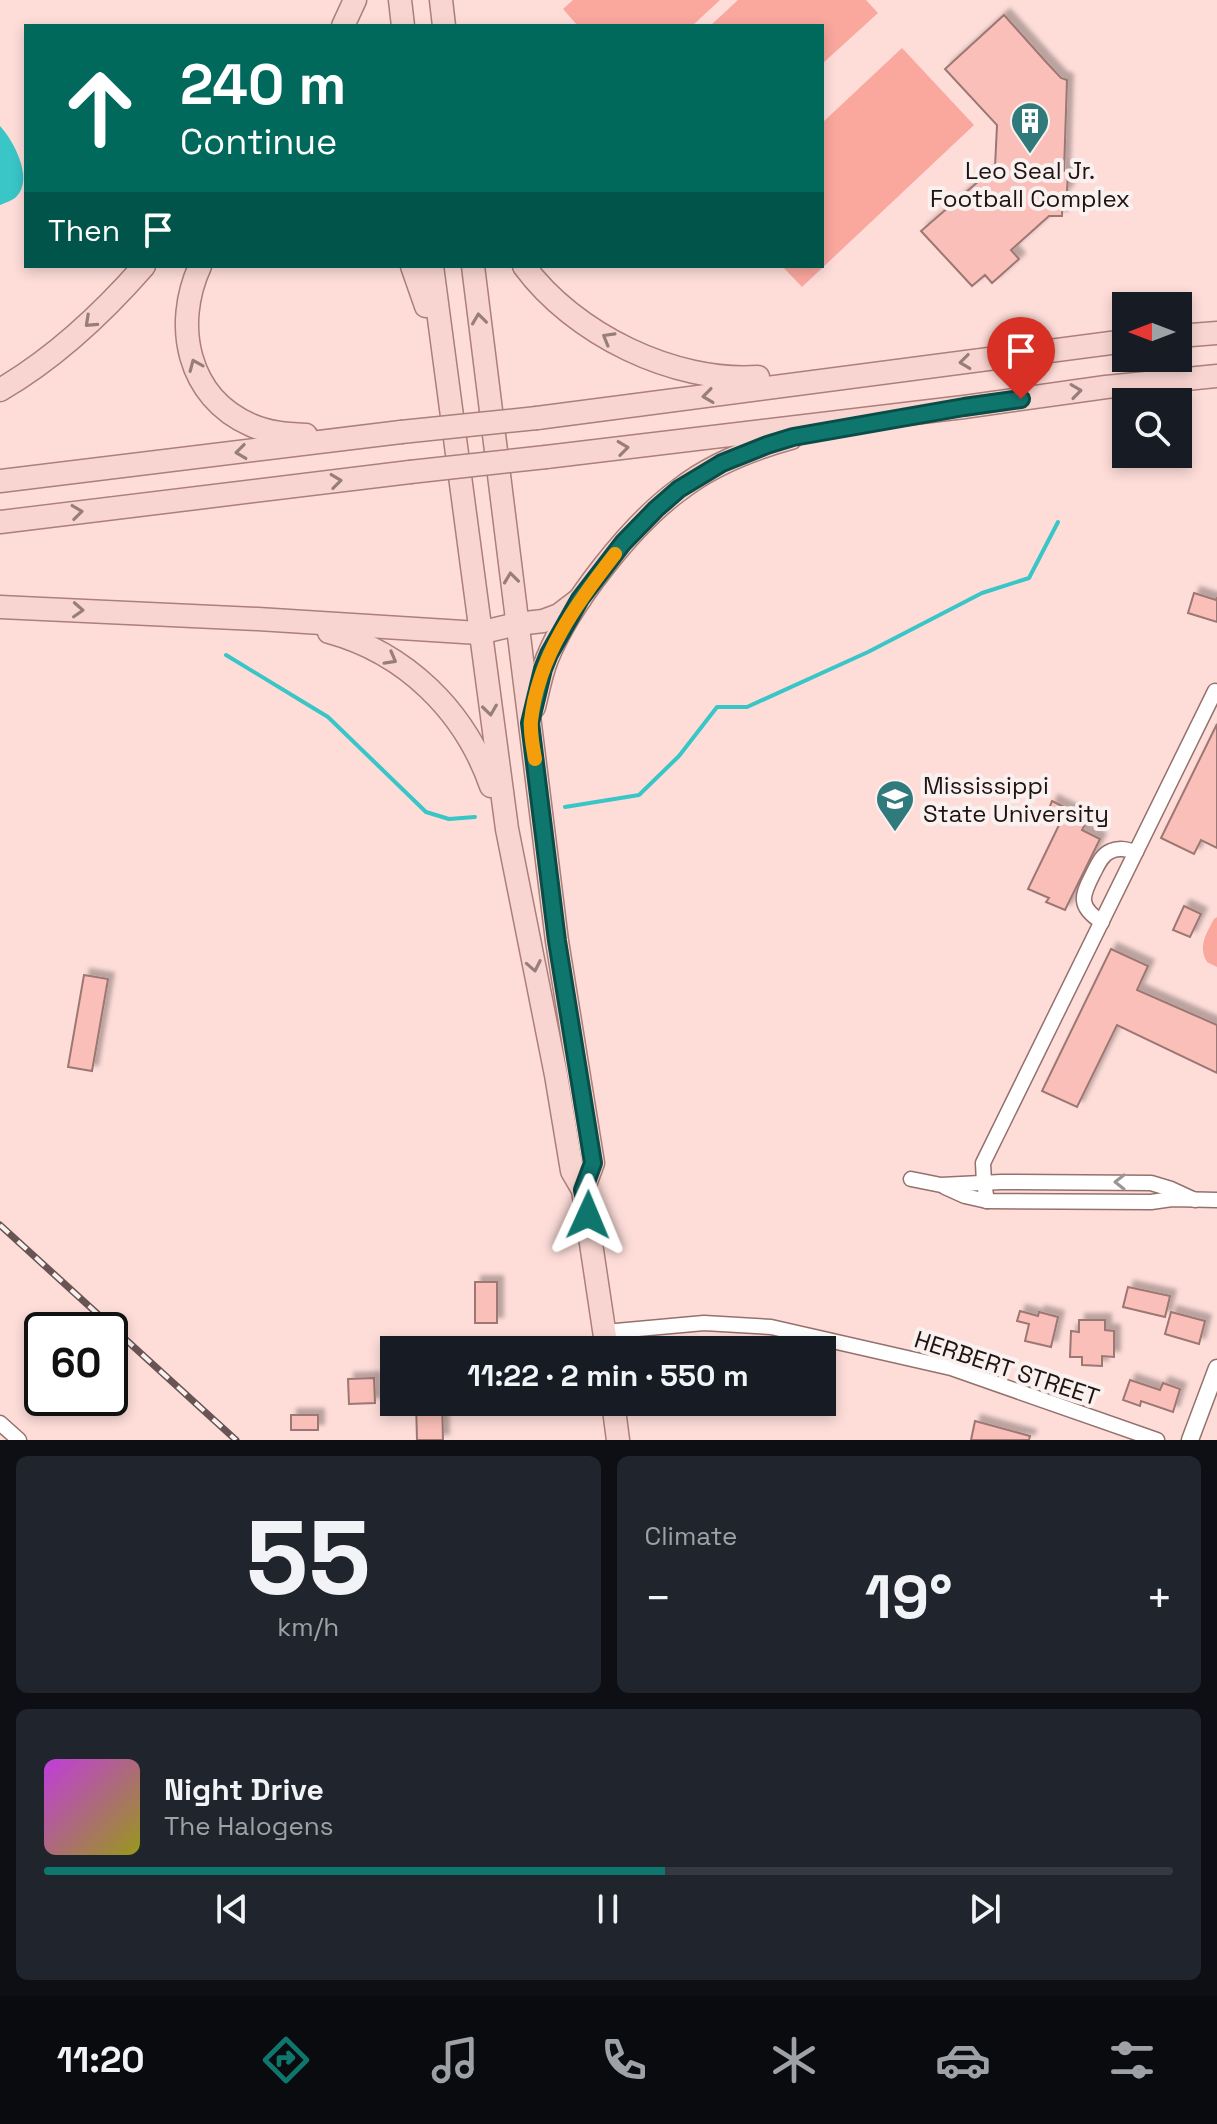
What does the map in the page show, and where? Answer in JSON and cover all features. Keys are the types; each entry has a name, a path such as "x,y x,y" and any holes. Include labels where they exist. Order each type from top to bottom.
{"main road":[{"path":"344,24 355,0"},
{"path":"400,0 403,24"},
{"path":"441,0 444,24"},
{"path":"0,390 56,352 94,319 142,268"},
{"path":"199,268 189,296 186,335 190,355 208,390 235,416 267,431 355,438"},
{"path":"413,268 443,351"},
{"path":"432,268 507,829 572,1171 583,1190 605,1336"},
{"path":"473,268 557,941 593,1163 583,1190"},
{"path":"526,268 552,297 595,330 634,351 676,366 726,377 753,378 826,371 875,373"},
{"path":"1192,335 1217,333"},
{"path":"0,481 537,418 1112,343"},
{"path":"0,522 1217,376"},
{"path":"530,723 549,654 580,599 623,543 679,489 722,463 793,437 964,407"},
{"path":"0,607 479,633 543,621 559,615 580,599"},
{"path":"293,622 347,637 378,652 405,667 436,694 459,723 484,765 507,829"},
{"path":"615,1416 618,1440"}],"street":[{"path":"987,1201 983,1163 1217,692"},
{"path":"1102,922 1089,914 1083,894 1101,859 1110,851 1122,849 1136,852"},
{"path":"911,1179 941,1185 965,1196 987,1201 1217,1200"},
{"path":"941,1185 1151,1183 1195,1200"},
{"name":"HERBERT STREET","path":"633,1336 704,1323 771,1327 811,1336"},
{"name":"HERBERT STREET","path":"836,1342 951,1368 1157,1440"},
{"path":"1190,1440 1217,1368"},
{"path":"0,1423 19,1440"}],"shaded area":[{"path":"573,0 720,0 694,24 576,24 563,9"},
{"path":"738,0 866,0 878,13 824,62 824,24 712,24"},
{"path":"902,48 974,125 824,266 824,121"},
{"path":"784,268 822,268 802,287"},
{"path":"1217,917 1217,967 1207,962 1203,945"}],"water":[{"path":"0,126 16,150 23,179 17,196 0,205"}],"building":[{"name":"Leo Seal Jr. Football Complex","path":"1004,15 1061,78 1067,80 1064,171 1068,171 1067,192 1063,192 1062,216 1049,216 1011,250 1019,259 992,283 985,275 972,286 921,231 995,167 997,125 945,69"},
{"path":"1194,593 1216,600 1217,597 1217,622 1188,613"},
{"path":"1217,724 1217,848 1201,840 1194,854 1161,838"},
{"path":"1052,801 1088,819 1082,830 1100,839 1065,910 1046,902 1049,898 1028,889 1061,821 1047,814"},
{"path":"1184,906 1201,914 1190,937 1173,930"},
{"path":"1111,949 1148,966 1137,990 1217,1025 1217,1073 1117,1025 1077,1107 1042,1091"},
{"path":"84,975 108,979 92,1071 68,1067"},
{"path":"475,1282 497,1282 497,1323 475,1323"},
{"path":"1128,1287 1170,1296 1165,1317 1123,1307"},
{"path":"1020,1311 1058,1317 1051,1347 1025,1341 1029,1324 1017,1321"},
{"path":"1171,1312 1205,1321 1199,1344 1165,1334"},
{"path":"1079,1320 1105,1320 1105,1330 1114,1331 1114,1357 1102,1356 1102,1366 1082,1365 1082,1357 1070,1357 1071,1331 1079,1332"},
{"path":"374,1378 375,1403 349,1404 348,1379"},
{"path":"1130,1380 1160,1390 1163,1383 1180,1389 1173,1412 1141,1401 1140,1406 1123,1400"},
{"path":"291,1415 318,1415 318,1430 291,1430"},
{"path":"416,1416 442,1416 443,1440 417,1440"},
{"path":"975,1421 1030,1436 1029,1440 971,1440"}],"waterway":[{"path":"565,807 639,795 679,756 717,707 747,707 868,652 982,593 1029,578 1058,522"},
{"path":"226,655 328,717 426,812 449,819 475,817"}],"railway":[{"path":"0,1225 236,1440"}],"slow traffic":[{"path":"535,759 530,723 543,669 580,599 615,554"}],"place":[{"name":"Leo Seal Jr. Football Complex","path":"1030,155"},
{"name":"Mississippi State University","path":"895,833"}],"route":[{"path":"588,1215 583,1190 593,1163 557,941 530,723 549,654 580,599 623,543 679,489 722,463 793,437 1021,399"}]}
